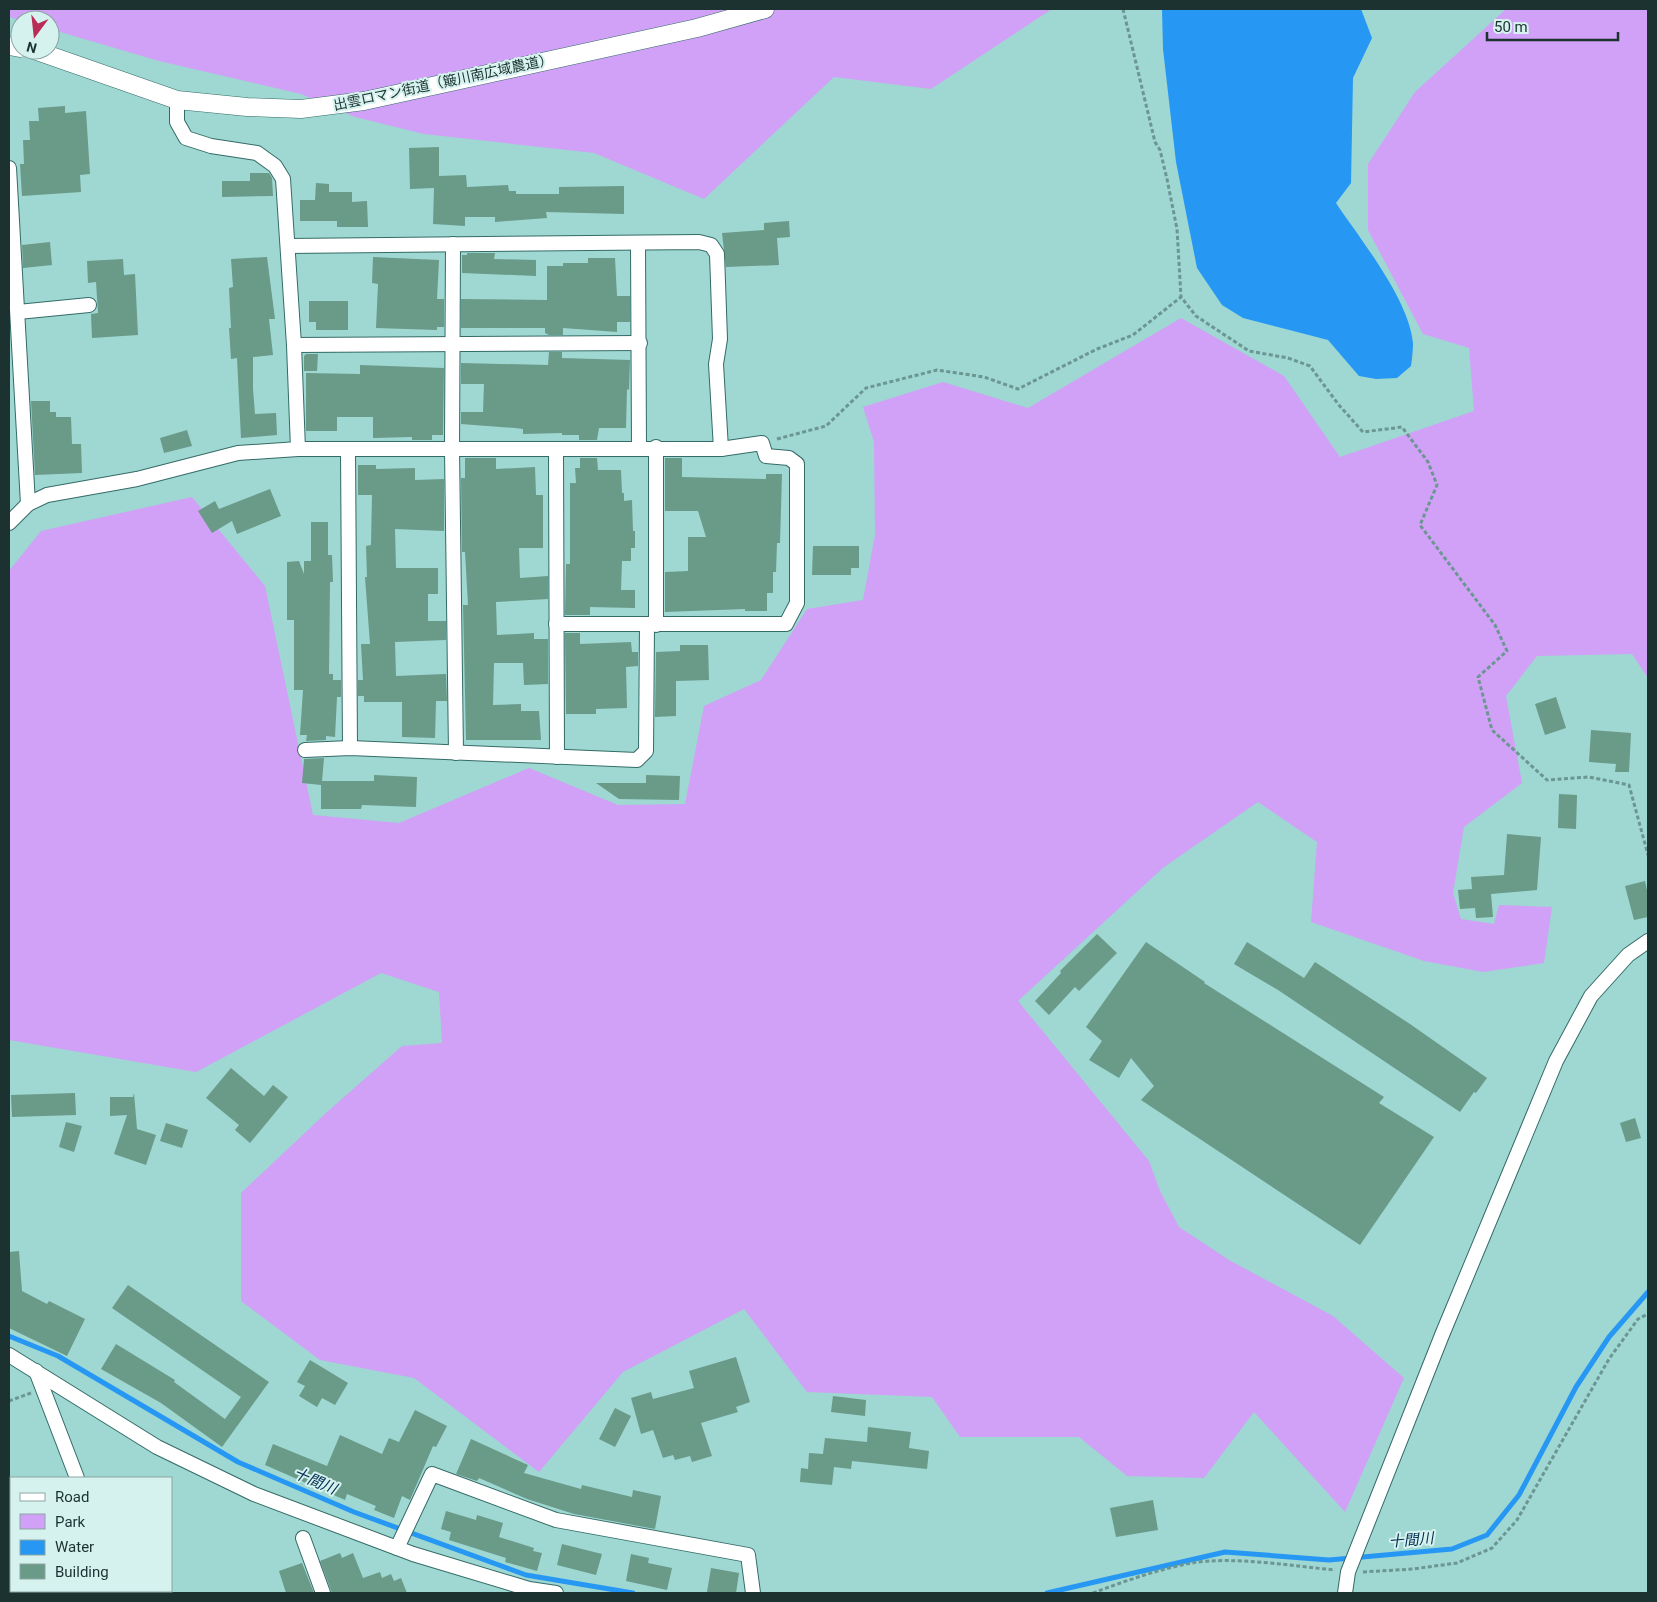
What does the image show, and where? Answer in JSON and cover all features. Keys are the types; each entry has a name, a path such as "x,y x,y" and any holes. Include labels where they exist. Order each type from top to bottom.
{"street":[{"name":"出雲ロマン街道（簸川南広域農道）","path":"60,59 177,100 246,107 302,109 364,101 697,28 766,9"},
{"path":"177,100 177,122 186,138 211,146 257,153 275,166 283,179 294,345 298,449"},
{"path":"9,168 28,504"},
{"path":"288,246 699,242 711,245 717,254 720,339 716,364 721,449"},
{"path":"453,244 452,449 456,753"},
{"path":"638,244 640,343 639,447"},
{"path":"18,312 90,305"},
{"path":"294,345 640,343"},
{"path":"9,524 28,504 47,494 137,479 238,453 298,449 556,450 639,447 721,449 762,443 766,456 789,458 797,464 797,603 786,624 556,624"},
{"path":"305,750 350,748 637,760 646,751 656,447"},
{"path":"348,450 350,748"},
{"path":"556,450 557,757"},
{"path":"1345,1593 1348,1572 1442,1335 1556,1061 1591,996 1628,955 1648,941"},
{"path":"9,1355 36,1370 157,1447 254,1494 397,1548 529,1589 556,1593"},
{"path":"36,1370 77,1477"},
{"path":"397,1548 432,1474 556,1520 748,1555 752,1593"},
{"path":"303,1538 323,1593"}],"path":[{"path":"1123,9 1155,142 1160,150 1167,179 1177,229 1181,297 1196,316 1249,351 1288,358 1310,366 1338,404 1363,432 1402,427 1428,462 1437,485 1420,525 1495,625 1507,651 1478,677 1492,730 1547,780 1589,777 1629,785 1648,855"},
{"path":"762,443 826,426 866,388 937,370 984,377 1018,389 1096,349 1133,335 1181,297"},
{"path":"1093,1593 1121,1582 1194,1563 1246,1562 1348,1572 1413,1569 1457,1563 1492,1548 1517,1520 1609,1359 1638,1319 1648,1314"},
{"path":"9,1401 43,1388"}],"green space":[{"path":"9,9 1052,9 931,89 834,77 704,199 594,153 424,134 355,117 301,94 159,61 60,32 60,10 10,10 9,17"},
{"path":"1506,9 1648,9 1648,678 1632,654 1537,656 1506,696 1522,783 1464,827 1453,893 1461,919 1494,924 1499,905 1552,907 1544,963 1483,972 1424,961 1311,922 1317,842 1258,802 1164,867 1018,1001 1149,1161 1160,1191 1179,1227 1229,1260 1333,1316 1404,1378 1345,1512 1254,1412 1204,1478 1127,1476 1079,1437 960,1437 932,1397 807,1392 744,1309 623,1372 539,1472 414,1378 320,1360 241,1301 241,1193 327,1112 402,1046 442,1043 439,992 381,973 196,1072 9,1040 9,571 41,531 192,497 265,586 313,815 399,823 529,768 618,805 685,804 704,706 761,680 807,609 863,600 875,535 874,442 863,407 943,382 1028,408 1181,318 1284,376 1340,457 1474,411 1469,348 1423,334 1368,230 1368,164 1415,92"}],"water":[{"path":"1162,9 1361,9 1372,38 1353,78 1351,183 1336,203 1382,270 1403,308 1410,326 1413,343 1411,366 1397,378 1376,379 1359,376 1328,340 1243,318 1222,305 1197,268 1176,162 1163,49"}],"building":[{"path":"65,106 65,113 86,111 90,174 80,175 81,192 22,196 20,164 24,164 23,140 30,140 29,121 39,121 38,108"},
{"path":"439,147 439,176 466,175 467,187 508,185 509,191 516,191 516,194 559,194 559,187 624,186 624,214 546,212 547,218 495,222 495,217 465,217 465,226 433,224 434,188 410,189 409,148"},
{"path":"250,173 269,173 272,178 273,196 222,197 222,181 250,181"},
{"path":"316,183 329,184 329,192 352,192 352,202 367,201 368,227 337,227 337,221 300,221 300,200 315,200"},
{"path":"789,221 790,237 777,238 779,265 726,267 722,233 764,230 764,223"},
{"path":"50,242 52,265 23,268 22,245"},
{"path":"467,253 495,253 494,259 536,260 536,276 462,273 462,255 467,255"},
{"path":"267,257 275,319 269,319 273,355 253,357 253,389 255,414 276,413 277,435 241,438 237,358 231,359 229,328 231,328 229,288 233,287 231,259"},
{"path":"373,257 439,260 437,299 444,299 444,327 437,327 437,330 376,328 378,284 372,283"},
{"path":"588,258 615,258 617,296 630,296 630,322 617,322 617,332 563,328 563,335 549,335 545,333 545,328 461,328 461,299 547,300 547,266 563,266 563,263 588,263"},
{"path":"123,259 124,275 135,274 138,335 92,338 91,314 98,313 96,282 88,283 87,261"},
{"path":"309,301 348,301 348,330 316,330 316,322 309,322"},
{"path":"549,352 562,352 562,358 630,360 626,428 599,428 597,440 579,440 579,435 562,435 562,433 523,434 523,429 461,424 461,412 483,412 484,384 461,384 461,363 548,365"},
{"path":"306,354 318,354 317,371 304,371 304,356"},
{"path":"360,365 444,368 443,435 432,435 432,440 412,440 412,437 373,438 373,417 337,417 337,431 306,431 306,373 360,374"},
{"path":"31,401 50,401 50,412 56,412 56,417 71,417 72,444 81,444 82,473 35,475"},
{"path":"187,430 192,446 164,453 160,438"},
{"path":"465,458 496,458 496,469 535,467 536,495 543,495 543,548 519,548 520,578 548,576 548,599 496,602 497,635 534,633 534,639 548,639 548,684 524,685 523,663 494,663 493,705 521,704 521,711 539,711 541,740 466,740 463,605 468,605 465,552 462,552 461,478 465,478"},
{"path":"580,458 597,458 598,470 621,470 624,501 632,500 635,548 631,548 631,561 622,561 621,590 635,590 635,608 590,607 590,615 565,615 566,564 570,564 570,483 576,483 575,468 580,468"},
{"path":"665,458 682,458 682,477 766,479 766,474 782,474 780,543 777,543 776,572 773,572 773,593 767,593 767,611 745,611 745,609 665,612 665,572 688,571 688,537 706,537 698,511 665,511"},
{"path":"358,465 376,465 376,469 415,468 415,480 444,479 444,531 395,529 396,568 438,568 438,594 428,594 428,621 446,621 446,640 395,642 396,676 446,674 447,701 436,701 435,738 402,737 402,702 364,702 364,696 358,696 358,680 363,680 361,644 370,644 365,577 367,577 366,546 371,545 372,495 358,495"},
{"path":"270,489 281,516 237,534 232,521 212,533 198,511 215,501 219,509"},
{"path":"311,522 328,522 328,555 332,555 333,582 330,582 329,674 333,674 333,680 341,680 341,697 337,697 335,737 326,736 326,740 306,741 307,735 300,735 303,690 294,690 294,620 287,620 287,562 299,561 304,574 304,561 311,561"},
{"path":"813,546 859,546 859,568 851,568 851,575 812,575"},
{"path":"565,633 580,633 580,644 631,642 632,652 638,652 638,666 626,667 627,708 596,709 596,714 566,714"},
{"path":"680,645 708,645 709,680 676,681 676,716 655,717 656,652 680,651"},
{"path":"1556,697 1566,728 1545,735 1535,704"},
{"path":"1591,730 1631,733 1629,772 1615,772 1616,764 1589,762"},
{"path":"324,758 322,781 374,781 374,775 417,777 416,807 362,805 361,809 321,809 321,785 302,783 304,759"},
{"path":"646,775 680,776 679,800 619,799 596,783 646,783"},
{"path":"1559,794 1577,795 1576,829 1558,828"},
{"path":"1507,834 1541,837 1537,890 1491,894 1493,917 1476,918 1475,908 1460,909 1458,890 1472,889 1471,877 1504,875"},
{"path":"1645,881 1648,895 1648,917 1634,920 1625,886"},
{"path":"1097,934 1117,953 1079,991 1075,987 1049,1015 1035,1001 1061,973 1060,971"},
{"path":"1146,942 1204,983 1384,1097 1379,1103 1434,1137 1360,1245 1141,1100 1154,1086 1131,1058 1119,1078 1089,1060 1102,1041 1086,1027"},
{"path":"1247,942 1304,978 1315,962 1410,1024 1487,1078 1460,1112 1278,990 1234,964"},
{"path":"231,1068 264,1096 273,1085 288,1097 250,1143 235,1130 239,1125 206,1098"},
{"path":"75,1093 76,1115 12,1117 11,1095"},
{"path":"134,1093 137,1129 156,1135 146,1165 114,1154 127,1115 110,1116 110,1097 133,1097"},
{"path":"1635,1118 1641,1138 1626,1142 1620,1123"},
{"path":"66,1122 82,1126 74,1152 59,1147"},
{"path":"166,1123 188,1130 182,1148 160,1141"},
{"path":"19,1251 22,1291 47,1304 49,1301 85,1319 67,1356 9,1328 9,1252"},
{"path":"128,1285 269,1382 222,1447 161,1403 101,1369 116,1344 175,1380 174,1382 225,1419 241,1397 112,1308"},
{"path":"736,1357 750,1402 736,1407 738,1412 701,1423 712,1456 692,1462 690,1456 675,1460 673,1455 663,1458 653,1430 641,1434 631,1398 651,1392 653,1399 694,1388 689,1371"},
{"path":"310,1360 348,1383 335,1405 322,1398 317,1407 299,1396 305,1386 297,1382"},
{"path":"833,1396 866,1400 865,1416 831,1412"},
{"path":"615,1408 631,1416 615,1447 599,1439"},
{"path":"415,1410 447,1426 436,1447 433,1446 410,1500 402,1496 394,1518 374,1510 376,1506 347,1494 345,1500 265,1465 273,1444 327,1466 340,1435 382,1454 389,1438 399,1442"},
{"path":"868,1427 911,1432 909,1448 929,1451 927,1469 852,1461 851,1469 834,1467 832,1485 800,1482 801,1468 808,1469 809,1453 823,1454 825,1438 867,1442"},
{"path":"471,1439 528,1465 524,1473 581,1489 582,1485 632,1497 633,1490 661,1496 655,1529 574,1514 527,1499 479,1478 477,1481 456,1474"},
{"path":"1153,1500 1158,1530 1116,1537 1110,1508"},
{"path":"446,1511 476,1520 477,1515 503,1523 499,1537 534,1548 533,1551 542,1553 537,1571 505,1562 506,1558 449,1540 451,1532 441,1529"},
{"path":"562,1544 602,1554 596,1575 557,1565"},
{"path":"340,1553 342,1558 353,1553 363,1578 380,1572 382,1578 391,1574 394,1581 401,1578 407,1593 332,1593 320,1561"},
{"path":"631,1554 649,1558 648,1563 672,1568 667,1590 626,1581"},
{"path":"302,1563 314,1593 286,1593 279,1571"},
{"path":"711,1568 739,1573 736,1593 707,1592"}],"waterway":[{"name":"十間川","path":"1047,1593 1225,1552 1329,1560 1452,1549 1487,1535 1519,1495 1576,1387 1609,1337 1648,1292"},
{"name":"十間川","path":"9,1336 58,1356 238,1462 354,1512 526,1575 633,1593"}]}
